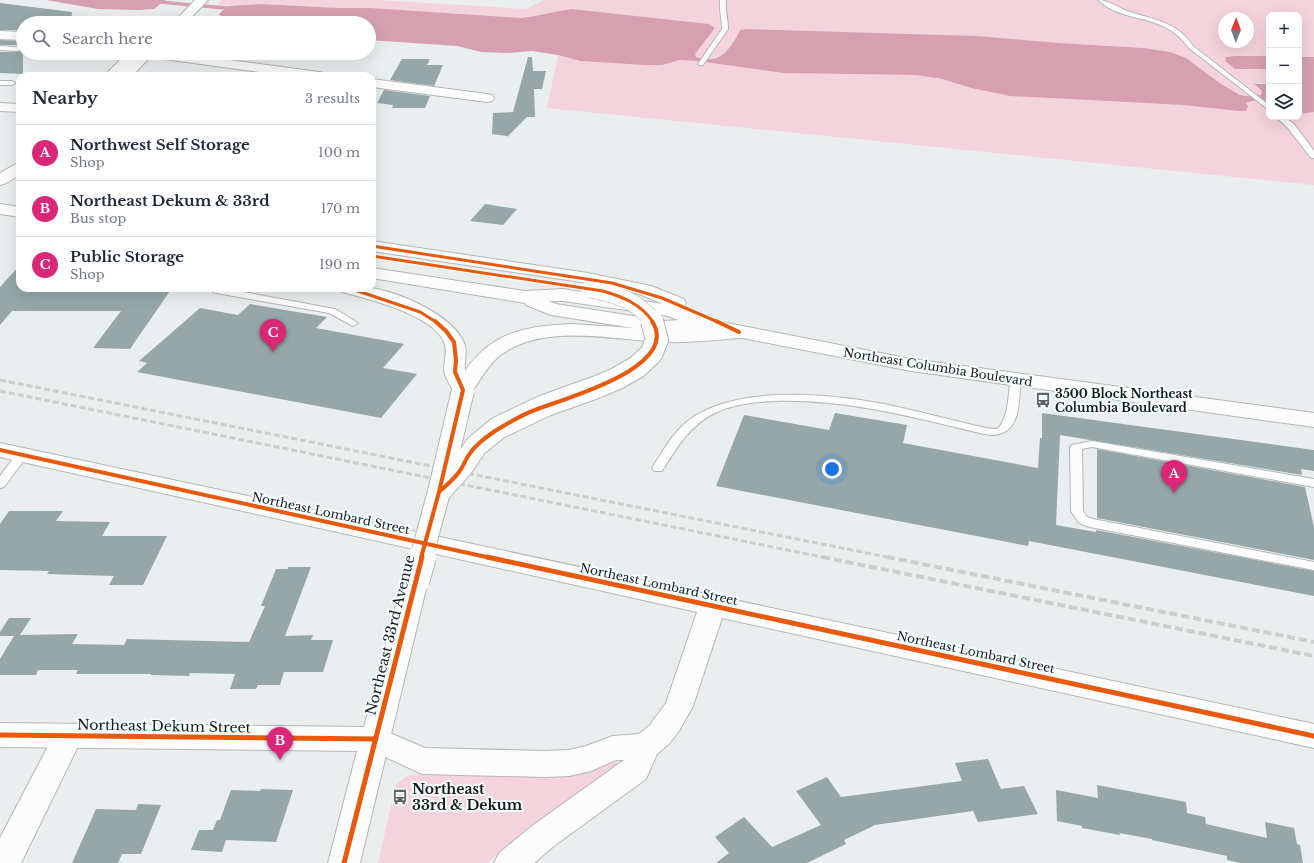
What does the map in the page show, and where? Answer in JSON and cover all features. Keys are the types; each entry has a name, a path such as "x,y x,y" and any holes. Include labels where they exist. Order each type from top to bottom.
{"main road":[{"path":"186,16 202,0"},
{"path":"0,35 16,36"},
{"path":"115,72 130,60"},
{"path":"136,70 143,60"},
{"path":"200,60 289,72"},
{"path":"376,84 487,98"},
{"path":"0,107 16,108"},
{"path":"0,180 16,170"},
{"path":"0,209 16,211"},
{"path":"376,247 588,278 644,290 682,305 739,332"},
{"path":"376,257 590,289 616,295 631,301 647,314 656,327 657,338 655,346 645,360 604,385 532,412 502,426 476,446 461,469 439,492"},
{"name":"Northeast Columbia Boulevard","path":"376,274 525,297 551,309 666,327 707,325 911,365 1314,420"},
{"path":"361,292 409,308 432,318 446,331 454,342 456,360 455,372 463,390"},
{"name":"Northeast 33rd Avenue","path":"344,863 439,492 463,390 475,369 497,347 508,341 522,335 553,330 672,336 739,332"},
{"name":"Northeast Lombard Street","path":"11,453 534,568 713,605 1314,736"},
{"path":"510,863 543,836 635,770 645,746 659,735 669,723 679,706 713,605"},
{"name":"Northeast Dekum Street","path":"0,735 376,739"},
{"path":"4,863 68,736"},
{"path":"376,739 422,761 545,764 569,763 591,758 613,748 645,746"}],"lane":[{"path":"701,64 725,29 725,22 722,13 723,0"},
{"path":"1101,0 1120,10 1158,22 1178,32 1188,40 1191,47 1266,106"},
{"path":"0,48 16,49"},
{"path":"0,83 12,83"},
{"path":"1284,120 1291,126 1314,156"},
{"path":"227,292 332,311 353,323"},
{"path":"658,468 671,448 692,423 718,407 739,401 762,398 832,400 908,412 953,425 995,432 1004,430 1008,425 1015,394 1015,380"},
{"path":"1314,483 1092,444 1076,447 1077,511 1083,520 1090,523 1314,566"},
{"path":"0,484 11,453"}],"shaded area":[{"path":"46,0 165,0 164,1 169,2 160,4 154,9 139,10 98,9"},
{"path":"222,0 378,0 526,9 544,0 1314,0 1314,57 1302,57 1302,12 1266,12 1266,56 1236,56 1243,70 1254,68 1266,69 1266,84 1258,83 1254,85 1262,91 1262,95 1246,96 1240,95 1221,84 1186,58 1144,48 977,36 748,29 740,31 732,44 721,56 708,59 696,57 694,54 715,29 709,24 572,9 522,18 371,8 261,4 216,6"},
{"path":"261,4 371,8 522,18 572,9 709,24 715,28 695,54 696,57 708,59 721,56 732,44 740,30 748,29 977,36 1144,48 1170,52 1186,58 1221,84 1240,95 1261,95 1262,91 1254,84 1266,84 1266,101 1251,101 1246,103 1248,106 1246,111 1238,111 1183,105 1010,96 971,88 942,79 916,75 783,73 680,60 662,65 580,61 558,55 532,51 507,53 481,52 457,46 376,40 376,16 221,16 219,14 228,6"},
{"path":"558,55 580,61 644,65 662,65 680,60 697,61 783,73 916,75 942,79 971,88 1061,99 1183,105 1238,111 1246,111 1246,103 1251,101 1266,101 1266,120 1302,120 1302,114 1314,112 1314,185 547,108"},
{"path":"1266,56 1266,69 1235,69 1225,61 1226,57"},
{"path":"1302,57 1314,57 1314,112 1302,114"},
{"path":"615,762 619,763 527,829 487,863 378,863 396,784 409,775 557,777 582,774"}],"building":[{"path":"0,3 72,12 72,16 16,16 16,30 0,30"},
{"path":"0,40 16,41 16,45 0,45"},
{"path":"0,52 16,52 16,60 23,60 23,72 16,72 16,74 0,73"},
{"path":"528,57 532,57 533,71 546,71 542,89 534,89 535,117 527,117 507,137 492,134 493,113 513,112"},
{"path":"402,59 430,59 427,65 443,65 434,86 390,80"},
{"path":"384,90 430,96 425,108 392,108 393,105 377,103"},
{"path":"485,204 517,209 503,225 470,221"},
{"path":"16,269 16,292 169,292 130,349 93,348 121,311 12,311 0,325 0,287"},
{"path":"250,304 327,317 316,328 404,344 383,368 417,374 381,418 137,372 147,363 139,361 200,308 238,315"},
{"path":"835,413 907,425 903,443 1038,468 1040,438 1042,438 1042,413 1314,450 1314,471 1301,469 1302,475 1060,435 1056,525 1096,532 1096,530 1314,571 1314,596 1029,541 1028,546 716,486 744,415 829,430"},
{"path":"1097,449 1305,487 1314,527 1314,560 1097,518"},
{"path":"9,511 63,511 56,521 110,522 102,536 167,536 143,585 109,585 114,576 47,574 49,571 0,570 0,524"},
{"path":"288,567 311,567 285,636 313,635 311,640 333,640 323,672 284,672 280,685 258,685 256,689 230,689 235,674 190,673 189,676 151,674 76,674 78,670 38,670 36,675 0,675 0,659 14,636 0,636 0,632 9,618 31,618 20,635 78,634 72,644 124,645 127,639 249,642 265,606 261,606 276,569 288,569"},
{"path":"988,759 1001,789 1024,786 1038,814 978,822 973,811 875,825 844,840 846,844 807,863 716,863 729,853 715,837 744,817 772,847 821,825 796,791 827,777 841,797 962,781 955,763"},
{"path":"1097,785 1186,802 1187,813 1205,817 1206,824 1267,838 1265,822 1294,828 1297,844 1300,845 1303,863 1240,863 1227,860 1227,856 1152,839 1082,828 1082,826 1057,821 1056,790 1098,798"},
{"path":"261,789 293,790 276,842 226,840 222,852 191,850 199,830 213,830 217,820 220,820 231,790 260,791"},
{"path":"138,804 161,805 141,854 122,854 118,863 72,863 96,809 136,810"}],"waterway":[{"path":"159,2 226,8"}],"railway":[{"path":"0,380 892,558"},
{"path":"0,391 827,558"},
{"path":"822,557 1314,656"},
{"path":"887,557 1314,642"}],"cycle path":[{"path":"376,247 612,283 662,298 739,332"},
{"path":"376,257 603,291 639,306 650,317 654,324 657,339 650,354 637,366 598,387 529,412 498,429 473,449 459,472 440,491"},
{"path":"344,863 439,492 463,390 455,372 456,360 454,342 446,331 432,319 420,312 361,292"},
{"path":"0,450 1314,736"},
{"path":"0,735 376,739"}],"place":[{"name":"Public Storage","path":"273,352"},
{"name":"3500 Block Northeast Columbia Boulevard","path":"1043,400"},
{"name":"Northwest Self Storage","path":"1174,493"},
{"name":"Northeast Dekum & 33rd","path":"280,760"},
{"name":"Northeast 33rd & Dekum","path":"400,797"}]}
